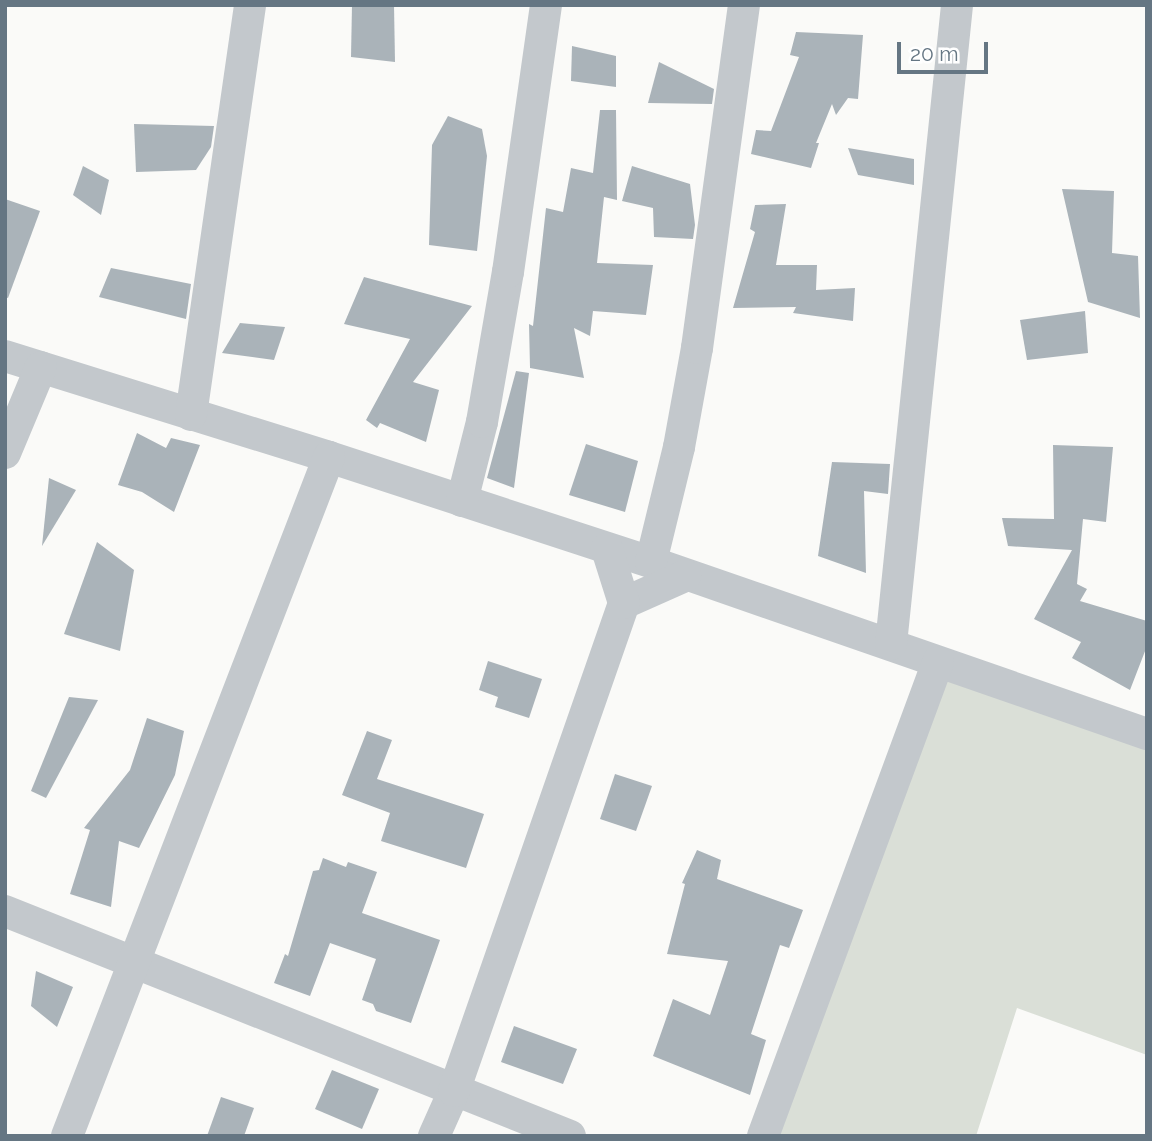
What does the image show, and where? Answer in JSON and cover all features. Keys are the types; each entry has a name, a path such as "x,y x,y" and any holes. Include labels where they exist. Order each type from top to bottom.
{"street":[{"path":"191,415 250,5"},
{"path":"462,501 482,422 506,285 547,5"},
{"path":"651,562 679,447 697,348 744,5"},
{"path":"891,644 957,5"},
{"path":"5,356 329,457 651,562 1147,734"},
{"path":"5,453 41,367"},
{"path":"68,1136 329,457"},
{"path":"434,1136 454,1091 624,603 607,549"},
{"path":"624,603 685,576"},
{"path":"763,1136 938,662"},
{"path":"5,911 134,959 570,1136"}],"shaded area":[{"path":"942,675 1147,750 1147,1055 1017,1008 976,1136 773,1136"}],"building":[{"path":"352,5 394,5 395,62 351,57"},
{"path":"796,32 863,35 858,99 848,98 836,115 832,104 816,143 819,143 811,168 751,154 756,130 771,131 799,57 790,55"},
{"path":"572,46 616,56 616,87 571,81"},
{"path":"659,62 714,89 712,104 648,103"},
{"path":"600,110 616,110 617,200 604,197 597,263 653,265 646,315 593,311 590,336 574,328 584,378 530,368 529,324 533,326 546,208 563,212 571,168 593,173"},
{"path":"448,116 482,129 487,156 477,251 429,245 432,145"},
{"path":"134,124 214,126 211,147 196,170 136,172"},
{"path":"848,148 914,159 914,185 858,175"},
{"path":"83,166 109,180 101,215 73,195"},
{"path":"632,166 690,184 695,225 693,239 654,237 653,208 622,201"},
{"path":"1062,189 1114,191 1112,253 1138,256 1140,318 1088,302"},
{"path":"5,199 40,211 8,298 5,297"},
{"path":"786,204 776,265 817,265 816,290 855,288 853,321 793,313 796,307 733,308 755,232 750,229 755,205"},
{"path":"111,268 191,284 186,319 99,297"},
{"path":"364,277 472,306 413,382 439,390 426,442 380,423 377,428 366,420 410,339 344,324"},
{"path":"1085,311 1088,353 1027,360 1020,320"},
{"path":"240,323 285,327 274,360 222,353"},
{"path":"516,371 529,373 514,488 487,478"},
{"path":"137,433 166,448 171,438 200,445 174,512 142,492 118,485"},
{"path":"586,444 638,461 625,512 569,495"},
{"path":"1053,445 1113,447 1106,522 1083,519 1077,584 1087,589 1080,601 1147,621 1147,646 1130,690 1072,658 1081,642 1034,619 1072,550 1008,546 1002,518 1054,519"},
{"path":"832,462 890,464 888,494 864,491 866,573 818,556"},
{"path":"49,478 76,490 42,546"},
{"path":"97,542 134,570 120,651 64,634"},
{"path":"488,661 542,679 529,718 495,707 498,697 479,690"},
{"path":"69,697 98,700 46,798 31,791"},
{"path":"147,718 184,731 175,775 139,848 119,841 111,907 70,894 90,830 84,828 130,770"},
{"path":"367,731 392,740 377,779 484,814 466,868 381,841 390,813 342,795"},
{"path":"615,774 652,786 636,831 600,819"},
{"path":"697,850 721,860 717,879 803,910 789,948 780,945 751,1034 766,1040 750,1095 653,1056 673,999 710,1015 728,961 667,954 685,884 682,883"},
{"path":"323,858 346,867 348,862 377,872 362,913 440,940 411,1023 376,1011 373,1004 362,1000 376,959 330,943 310,996 274,983 285,954 288,956 313,871 319,870"},
{"path":"36,971 73,987 57,1027 31,1006"},
{"path":"514,1026 577,1049 563,1084 501,1062"},
{"path":"332,1070 379,1089 362,1129 315,1109"},
{"path":"221,1097 254,1108 244,1136 207,1136"}]}
